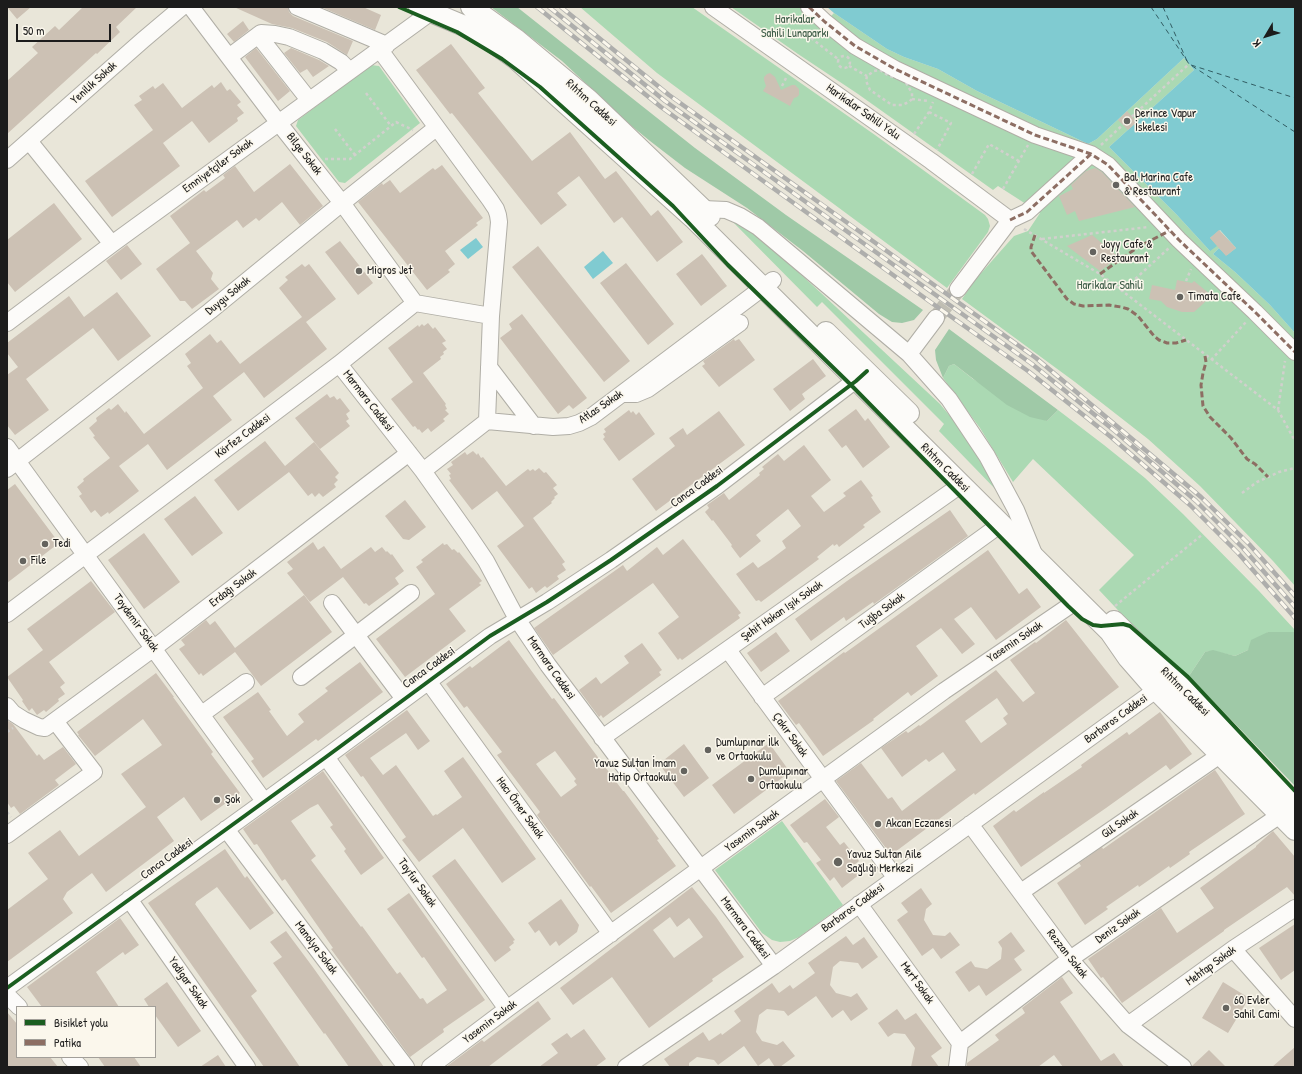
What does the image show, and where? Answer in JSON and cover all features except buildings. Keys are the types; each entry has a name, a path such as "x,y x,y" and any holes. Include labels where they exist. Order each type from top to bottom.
{"main road":[{"name":"Rıhtım Caddesi","path":"471,7 517,40 590,100 767,284 862,376 1024,528 1130,638 1173,679 1287,810 1295,830"},
{"name":"Rıhtım Caddesi","path":"429,9 488,39 516,59 698,214"},
{"name":"Rıhtım Caddesi","path":"862,376 962,484 1110,632 1128,658 1156,690 1220,755 1287,810"}],"street":[{"name":"Yenilik Sokak","path":"7,160 182,7"},
{"name":"Bilge Sokak","path":"191,7 278,122 342,203 415,303"},
{"path":"297,7 383,47 431,132 490,200 498,215 499,222 491,316 487,421 423,471"},
{"name":"Harikalar Sahili Yolu","path":"713,7 907,144 1010,220"},
{"name":"Harikalar Sahili Yolu","path":"729,7 997,199 1010,220"},
{"path":"809,7 855,46 936,96 1035,135 1091,154 1108,165 1164,226 1291,348"},
{"name":"Emniyetçiler Sokak","path":"7,323 278,122 383,47 429,9"},
{"path":"229,57 258,35 262,33 275,34 289,37 323,51 341,62 350,71"},
{"path":"258,35 309,100"},
{"name":"Duygu Sokak","path":"12,465 210,311 431,132"},
{"path":"29,141 112,244"},
{"path":"958,288 1010,220 1028,212 1091,154"},
{"name":"Rıhtım Caddesi","path":"698,214 726,210 740,216 758,227 909,354 949,400 998,475 1024,528 1035,558"},
{"name":"Atlas Sokak","path":"487,421 553,427 568,426 579,423 591,417 767,284"},
{"path":"415,303 491,316"},
{"name":"Körfez Caddesi","path":"7,614 339,364 415,303"},
{"path":"909,354 936,318"},
{"path":"621,394 636,394 648,389 740,323"},
{"name":"Marmara Caddesi","path":"339,364 423,471 486,562 517,619 548,665 774,966"},
{"path":"489,367 534,426"},
{"name":"Canca Caddesi","path":"7,988 490,636 547,602 611,560 717,486 862,376"},
{"name":"Toydemir Sokak","path":"7,447 12,465 86,554 264,801"},
{"name":"Erdağı Sokak","path":"7,706 13,713 22,719 39,727 45,728 154,648 409,453"},
{"name":"Şehit Hakan Işık Sokak","path":"602,738 962,484"},
{"name":"Tuğba Sokak","path":"762,697 1001,524"},
{"path":"301,676 411,593"},
{"name":"Yasemin Sokak","path":"430,1067 507,1009 944,691 1078,600"},
{"path":"332,603 404,699"},
{"name":"Çakır Sokak","path":"728,650 895,877"},
{"name":"Hacı Ömer Sokak","path":"428,681 611,934"},
{"path":"202,714 246,682"},
{"name":"Barbaros Caddesi","path":"626,1067 774,966 895,877 1156,690"},
{"path":"7,835 94,772 55,721"},
{"name":"Gül Sokak","path":"1021,892 1220,755"},
{"name":"Tayfur Sokak","path":"326,757 507,1009"},
{"name":"Deniz Sokak","path":"960,1043 1070,960 1287,810"},
{"name":"Rezzan Sokak","path":"970,824 1070,960 1128,1025 1179,1066"},
{"name":"Manolya Sokak","path":"226,829 406,1067"},
{"name":"Yadigar Sokak","path":"129,899 246,1067"},
{"name":"Mert Sokak","path":"859,904 960,1043"},
{"name":"Mehtap Sokak","path":"1128,1025 1233,949 1295,908"},
{"path":"1233,949 1295,1019"},
{"path":"7,995 18,1006"},
{"path":"957,1067 960,1043"},
{"path":"71,1058 79,1067"}],"path":[{"path":"811,38 838,59"},
{"path":"838,59 841,56 847,57 850,60 849,66"},
{"path":"838,59 838,65 841,68 849,66 867,76"},
{"path":"1091,154 1189,64"},
{"path":"912,99 910,88 906,81 901,78 889,76 880,70 870,73 867,76 866,81 870,90 887,102 897,106 906,104 912,99 936,96"},
{"path":"782,86 788,74"},
{"path":"366,93 392,126"},
{"path":"914,134 929,112 936,96"},
{"path":"929,112 951,123 937,150"},
{"path":"307,159 350,159 396,122 431,132"},
{"path":"335,129 355,155"},
{"path":"1003,189 1035,135"},
{"path":"972,175 989,144 1019,161"},
{"path":"1010,220 1100,274 1278,410 1295,441"},
{"path":"1042,239 1164,226"},
{"path":"1122,291 1179,240"},
{"path":"1211,360 1255,312"},
{"path":"1278,410 1291,348"},
{"path":"1242,493 1257,482 1273,474 1295,468"},
{"path":"1113,608 1203,534"}],"green space":[{"path":"491,7 517,7 695,148 786,215 923,310 914,320 902,323 892,322 879,314 803,251 747,208 685,168 650,141 628,123 562,61"},
{"path":"580,7 692,7 875,135 985,215 990,226 988,232 947,288 657,73"},
{"name":"Harikalar Sahili","path":"731,7 809,7 825,22 834,13 887,49 904,57 938,69 977,91 1088,144 1097,139 1184,58 1194,70 1109,147 1177,215 1210,251 1210,238 1219,230 1236,248 1226,256 1219,248 1213,254 1235,272 1270,305 1295,333 1295,586 1273,561 1200,486 1148,439 1075,382 962,299 975,280 1014,236 1028,231 1040,213 998,186 993,190 858,94"},
{"path":"371,65 379,66 420,123 345,183 339,182 296,126 298,120"},
{"path":"729,218 760,237 940,404 959,427 1001,495 939,431 944,424 822,302 817,307"},
{"path":"949,329 1058,410 1047,421 1030,417 1007,405 954,364 949,366 943,378 936,360 935,350"},
{"path":"954,364 973,379 1047,421 1058,410 1104,445 1145,478 1183,514 1259,591 1295,630 1295,632 1268,632 1248,650 1235,656 1213,651 1205,652 1189,676 1131,624 1099,590 1134,555 1033,459 1013,482 980,428 943,378 949,366"},
{"path":"1268,632 1295,632 1295,786 1189,676 1205,652 1213,650 1235,656 1248,650 1251,640"},
{"path":"782,821 843,905 799,937 790,941 780,942 772,940 762,933 715,870"}],"water":[{"path":"827,7 1295,7 1295,333 1270,305 1235,272 1213,254 1219,248 1227,255 1236,248 1220,230 1210,238 1217,246 1210,251 1177,215 1109,147 1194,70 1184,58 1097,139 1088,144 977,91 938,69 904,57 887,49"},
{"path":"476,238 483,247 468,259 460,250"},
{"path":"603,251 613,263 593,279 584,267"}],"ferry route":[{"path":"1151,7 1189,64 1295,132"},
{"path":"1163,7 1187,61"},
{"path":"1191,65 1295,98"}],"tunnel":[{"path":"936,318 958,289"}],"railway":[{"path":"537,7 661,107 1028,371 1111,437 1190,505 1238,553 1295,618"},
{"path":"549,7 665,101 1032,364 1116,432 1196,501 1243,548 1295,607"},
{"path":"561,7 669,95 1036,358 1201,497 1249,544 1295,596"}],"marked path":[{"path":"809,7 855,46 895,69 1035,135 1091,154 1108,165 1179,240 1295,352"},
{"path":"1010,220 1027,212 1091,154"},
{"path":"1100,274 1138,247 1169,231"},
{"path":"1035,235 1031,251 1067,299 1074,304 1083,306 1109,305 1128,309 1138,316 1159,340 1167,343 1176,343 1186,340"},
{"path":"1205,356 1206,362 1201,385 1203,406 1210,417 1231,438 1247,459 1255,464 1268,477"}],"cycle path":[{"path":"399,7 457,32 502,59 540,87 673,206 728,265 851,385 1068,606 1082,619 1093,625 1101,626 1123,624 1130,626 1188,677 1295,791"},
{"path":"7,988 490,636 547,602 611,560 717,486 856,381 867,371"}],"place":[{"name":"Derince Vapur İskelesi","path":"1127,121"},
{"name":"Bal Marina Cafe & Restaurant","path":"1116,185"},
{"name":"Joyy Cafe & Restaurant","path":"1093,252"},
{"name":"Migros Jet","path":"359,271"},
{"name":"Timata Cafe","path":"1180,297"},
{"name":"Tedi","path":"45,544"},
{"name":"File","path":"23,561"},
{"name":"Dumlupınar İlk ve Ortaokulu","path":"708,750"},
{"name":"Yavuz Sultan İmam Hatip Ortaokulu","path":"684,771"},
{"name":"Dumlupınar Ortaokulu","path":"751,779"},
{"name":"Şok","path":"217,800"},
{"name":"Akcan Eczanesi","path":"878,824"},
{"name":"Yavuz Sultan Aile Sağlığı Merkezi","path":"838,862"},
{"name":"60 Evler Sahil Cami","path":"1226,1008"}],"park label":[{"name":"Harikalar Sahili Lunaparkı","path":"795,27"}]}
